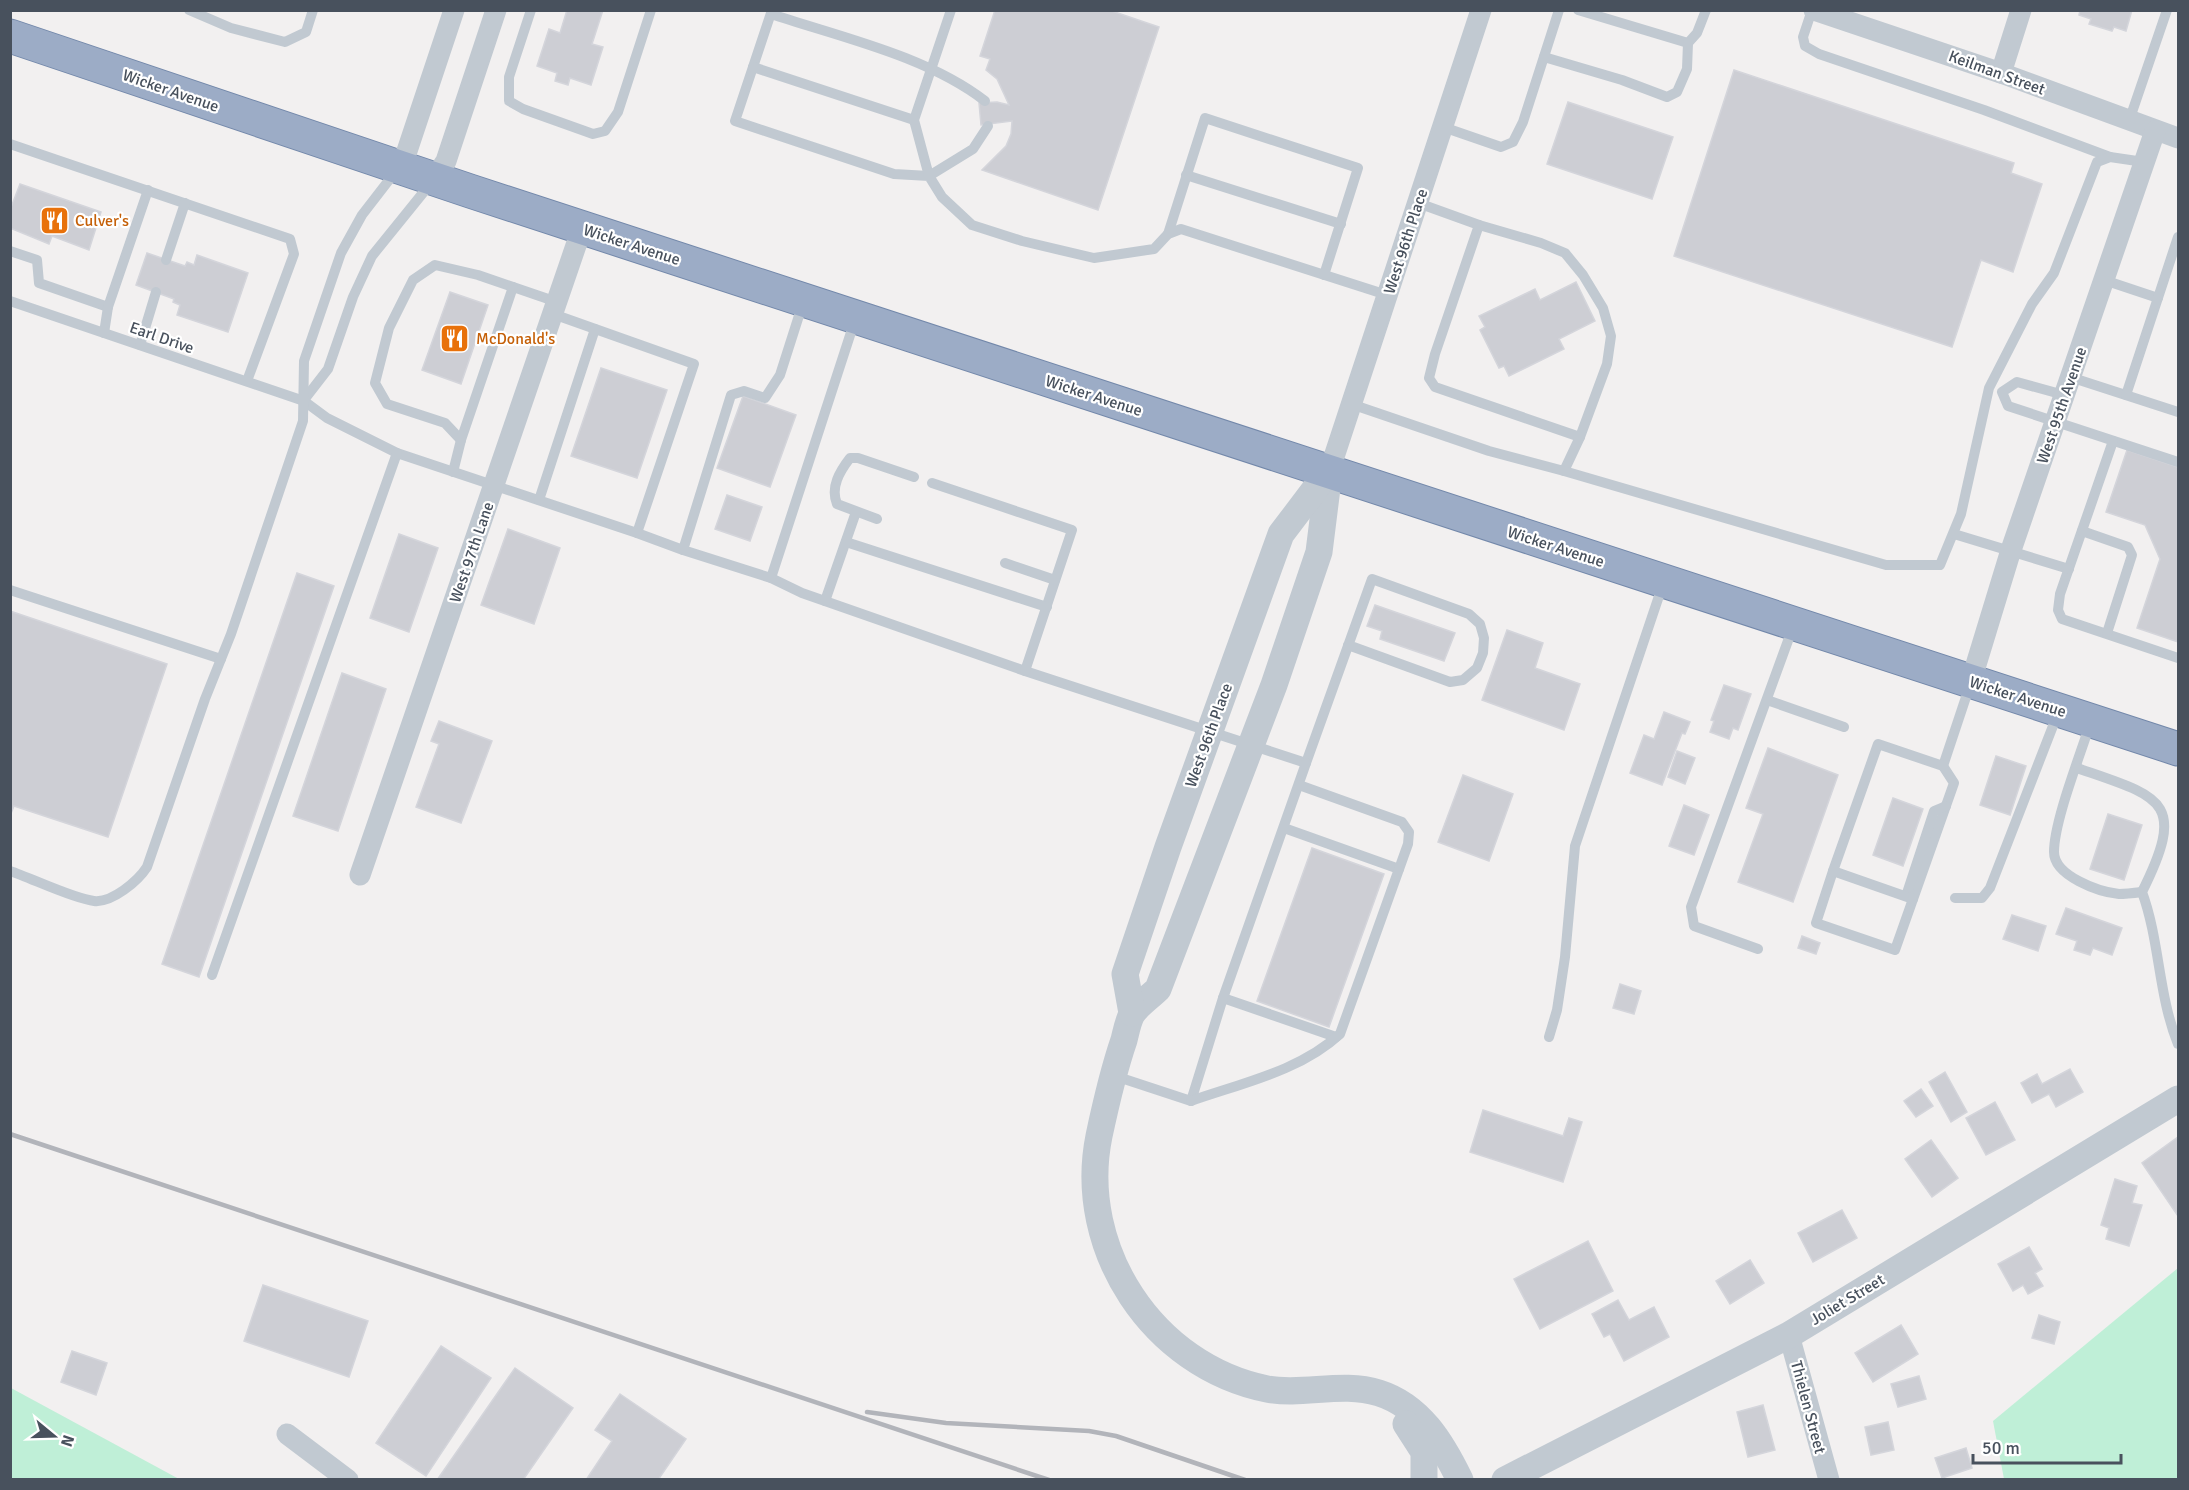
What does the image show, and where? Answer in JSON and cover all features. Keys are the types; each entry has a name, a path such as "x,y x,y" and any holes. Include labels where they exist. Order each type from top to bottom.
{"highway":[{"name":"Wicker Avenue","path":"10,36 434,180 2178,749"}],"street":[{"path":"399,168 407,151 454,10"},
{"path":"434,180 446,161 496,10"},
{"name":"West 96th Place","path":"1132,1013 1158,989 1252,744 1319,552 1329,471 1482,10"},
{"name":"Keilman Street","path":"1813,10 2001,72 2129,122 2178,138"},
{"path":"2001,72 2021,10"},
{"name":"West 95th Avenue","path":"1971,681 2011,550 2155,131"},
{"name":"West 97th Lane","path":"360,875 582,228"},
{"name":"West 96th Place","path":"1329,471 1281,534 1125,974 1132,1013 1112,1075 1098,1145 1096,1209 1110,1256 1131,1298 1158,1331 1193,1357 1227,1376 1267,1389 1298,1391 1348,1387 1386,1396 1405,1405 1427,1424 1460,1479"},
{"name":"Joliet Street","path":"1505,1479 1789,1335 2178,1100"},
{"name":"Thielen Street","path":"1789,1335 1829,1479"},
{"path":"1386,1396 1424,1452 1424,1479"},
{"path":"287,1434 348,1479"}],"lane":[{"path":"189,10 231,28 285,42 306,32 313,10"},
{"path":"531,10 508,77 510,101 523,109 593,134 605,131 618,112 651,10"},
{"path":"951,10 914,120 929,176 942,197 972,225 1094,258 1154,249 1168,234 1205,118 1358,168 1324,275"},
{"path":"1443,127 1502,147 1513,142 1523,122 1559,10"},
{"path":"1578,10 1688,43"},
{"path":"1544,57 1622,80 1667,97 1677,92 1687,69 1688,43 1697,33 1706,10"},
{"path":"1813,10 1803,37 1805,46 1818,54 1984,110 2110,157 2144,162"},
{"path":"2129,122 2167,10"},
{"path":"985,101 967,87 932,68 771,12 735,121 882,170 929,176 973,149 988,126"},
{"path":"753,67 914,120"},
{"path":"10,144 290,239 294,254 247,381"},
{"path":"1351,404 1489,451 1886,565 1940,565 1961,514 1989,388 2032,304 2054,273 2097,162 2110,157"},
{"path":"10,871 95,902 113,896 141,877 221,659 303,421 304,361 341,253 362,215 399,168"},
{"path":"1186,175 1341,224"},
{"path":"304,400 328,369 353,297 372,256 434,180"},
{"path":"104,333 108,307 148,190"},
{"path":"166,260 185,203"},
{"path":"1418,203 1565,253 1583,275 1603,308 1611,336 1607,364 1580,437 1564,471"},
{"path":"1479,225 1435,354 1430,378 1435,387 1580,437"},
{"path":"1168,234 1182,229 1387,296"},
{"path":"2126,395 2178,237"},
{"path":"10,251 37,260 39,283 108,307"},
{"path":"461,440 445,423 387,404 375,383 389,327 413,280 435,265 513,287 595,329 694,364 637,533"},
{"path":"2104,280 2158,298"},
{"path":"453,471 461,440 513,287"},
{"path":"140,345 156,292"},
{"path":"683,550 731,395 744,391 765,398 780,375 804,300"},
{"name":"Earl Drive","path":"10,301 304,400 327,417 397,453 771,578 825,601 1025,671 1306,763"},
{"path":"771,578 856,317"},
{"path":"539,500 595,329"},
{"path":"2002,392 2017,382 2067,386 2126,395 2178,412"},
{"path":"1989,388 2002,392 2008,406 2178,462"},
{"path":"2113,441 2069,569 2058,610 2062,619 2178,657"},
{"path":"212,975 397,453"},
{"path":"877,519 837,504 834,497 838,475 850,458 858,458 914,477"},
{"path":"932,483 1072,530 1025,671"},
{"path":"825,601 856,512"},
{"path":"2082,531 2128,546 2132,555 2107,633"},
{"path":"1954,534 2069,569"},
{"path":"846,542 1047,607"},
{"path":"1005,563 1055,580"},
{"path":"1191,1101 1223,998 1371,579 1469,614 1480,624 1484,638 1477,668 1463,680 1450,682 1348,645"},
{"path":"1549,1037 1557,1010 1565,957 1575,846 1664,581"},
{"path":"10,590 221,659"},
{"path":"1758,949 1694,926 1691,907 1794,623"},
{"path":"1943,766 1971,681"},
{"path":"1767,700 1844,727"},
{"path":"1955,898 1982,898 1990,888 2059,710"},
{"path":"2091,720 2058,825 2054,854 2062,871 2082,883 2118,894 2142,892"},
{"path":"1878,744 1943,766 1954,783 1946,806 1934,811 1895,950 1816,923 1878,744"},
{"path":"2077,768 2146,794 2158,804 2167,825 2157,862 2142,892 2150,914 2166,1004 2178,1044"},
{"path":"1112,1075 1191,1101 1298,1063 1324,1048 1340,1034 1408,844 1408,832 1402,822 1299,784"},
{"path":"1284,828 1399,870"},
{"path":"1833,871 1910,898"},
{"path":"1223,998 1336,1037"}],"green space":[{"path":"2178,1268 2178,1479 2004,1479 1993,1421"},
{"path":"11,1388 179,1479 11,1479"}],"building":[{"path":"567,10 603,10 592,44 603,47 591,85 570,78 568,85 555,81 557,73 537,66 549,29 560,33"},
{"path":"995,10 1109,10 1159,27 1098,210 982,170 1006,146 1011,134 1012,121 981,125 979,103 997,102 1009,105 997,79 986,70 990,59 980,56"},
{"path":"2080,10 2132,10 2126,31 2114,27 2112,31 2089,24 2091,19 2079,15"},
{"path":"1734,70 2014,163 2011,173 2042,184 2013,272 1981,260 1952,347 1674,256"},
{"path":"1568,102 1673,137 1652,199 1547,164"},
{"name":"Culver's","path":"20,184 101,212 89,250 52,236 49,244 10,228 10,210"},
{"path":"147,253 185,266 187,262 194,265 197,255 248,273 228,332 177,315 180,305 173,302 174,299 136,285"},
{"path":"1576,282 1595,321 1559,339 1564,349 1509,376 1504,366 1499,368 1480,330 1485,327 1479,316 1535,289 1540,300"},
{"name":"McDonald's","path":"450,292 488,305 461,384 422,370"},
{"path":"601,368 667,390 637,478 571,456"},
{"path":"743,396 796,415 770,487 717,468"},
{"path":"2127,450 2178,467 2178,642 2137,628 2160,559 2145,525 2106,512"},
{"path":"727,495 762,507 750,541 715,529"},
{"path":"508,529 560,548 534,624 481,605"},
{"path":"399,534 438,548 409,632 370,618"},
{"path":"297,573 334,586 199,977 162,964"},
{"path":"1375,605 1455,633 1444,661 1380,639 1382,631 1367,626"},
{"path":"10,611 167,664 108,837 14,806 10,816"},
{"path":"1507,630 1543,643 1535,668 1580,684 1564,730 1482,700"},
{"path":"342,673 386,689 338,831 293,816"},
{"path":"1724,685 1751,694 1738,730 1733,728 1729,739 1710,732 1714,721 1711,720"},
{"path":"1664,712 1690,722 1685,734 1682,733 1662,785 1630,773 1644,735 1654,739"},
{"path":"439,721 492,741 461,823 416,807 439,744 431,741"},
{"path":"1768,748 1838,775 1793,902 1738,882 1763,814 1746,808"},
{"path":"1677,751 1695,758 1685,784 1668,777"},
{"path":"1996,756 2026,766 2010,815 1980,805"},
{"path":"1463,775 1513,794 1489,861 1438,842"},
{"path":"1893,798 1923,809 1903,866 1873,855"},
{"path":"1684,805 1709,815 1694,855 1669,846"},
{"path":"2108,814 2142,825 2124,880 2090,869"},
{"path":"1312,848 1384,874 1329,1027 1257,1001"},
{"path":"2066,908 2122,928 2112,955 2093,948 2090,955 2074,950 2077,941 2056,934"},
{"path":"2012,915 2046,926 2038,951 2003,939"},
{"path":"1802,936 1820,943 1816,954 1798,948"},
{"path":"1620,984 1641,991 1634,1014 1613,1008"},
{"path":"2070,1069 2083,1092 2056,1107 2049,1094 2032,1103 2021,1083 2037,1074 2042,1084"},
{"path":"1945,1072 1967,1112 1951,1122 1929,1082"},
{"path":"1921,1089 1933,1106 1916,1117 1904,1101"},
{"path":"1995,1102 2015,1140 1986,1155 1966,1118"},
{"path":"1483,1110 1563,1136 1569,1118 1582,1122 1563,1182 1470,1152"},
{"path":"2178,1137 2178,1216 2142,1163"},
{"path":"1931,1140 1958,1178 1932,1197 1905,1159"},
{"path":"2115,1179 2137,1186 2132,1203 2142,1205 2129,1246 2106,1239 2109,1228 2101,1225"},
{"path":"1842,1210 1857,1238 1813,1262 1798,1233"},
{"path":"1588,1241 1613,1291 1540,1329 1514,1279"},
{"path":"2029,1247 2042,1269 2035,1273 2043,1286 2028,1294 2023,1285 2013,1291 1998,1264"},
{"path":"1750,1260 1764,1283 1730,1304 1716,1281"},
{"path":"263,1285 368,1321 349,1377 244,1341"},
{"path":"1618,1300 1629,1320 1654,1307 1669,1337 1624,1361 1610,1334 1604,1337 1592,1314"},
{"path":"2039,1315 2060,1322 2054,1344 2032,1338"},
{"path":"1901,1325 1918,1354 1873,1382 1855,1353"},
{"path":"441,1346 491,1378 426,1476 376,1443"},
{"path":"72,1351 107,1363 96,1395 61,1382"},
{"path":"515,1368 573,1408 523,1480 437,1480"},
{"path":"1919,1376 1926,1399 1898,1407 1891,1384"},
{"path":"620,1394 686,1439 658,1480 586,1480 612,1441 595,1430"},
{"path":"1763,1405 1775,1450 1748,1457 1737,1412"},
{"path":"1888,1422 1894,1450 1871,1455 1865,1427"},
{"path":"1966,1448 1972,1468 1942,1478 1935,1458"}],"railway":[{"path":"10,1134 1049,1480"},
{"path":"867,1412 946,1423 1089,1431 1116,1436 1245,1480"}],"place":[{"name":"Culver's","path":"54,220"},
{"name":"McDonald's","path":"455,338"}]}
